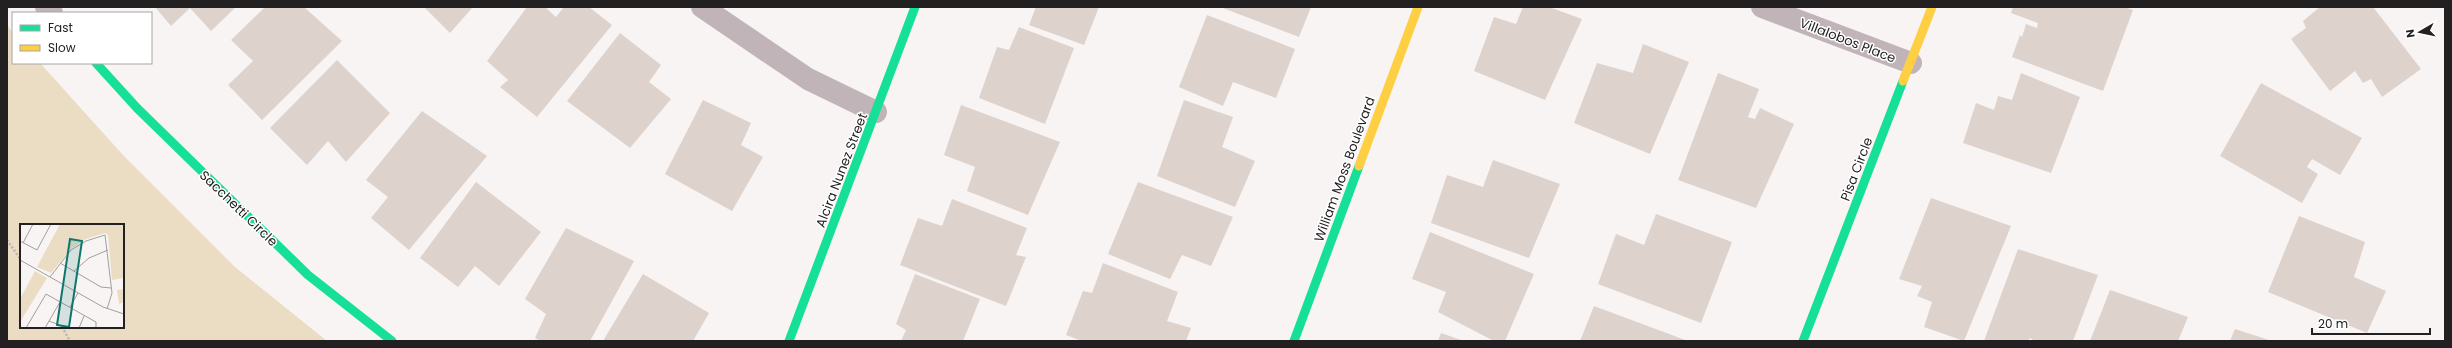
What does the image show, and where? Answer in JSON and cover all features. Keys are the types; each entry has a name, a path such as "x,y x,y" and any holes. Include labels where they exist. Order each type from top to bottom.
{"street":[{"path":"702,7 808,79 876,112"},
{"name":"Alcira Nunez Street","path":"790,341 915,7"},
{"name":"William Moss Boulevard","path":"1294,341 1418,7"},
{"name":"Villalobos Place","path":"1762,7 1911,64"},
{"name":"Pisa Circle","path":"1803,341 1932,7"},
{"name":"Sacchetti Circle","path":"97,64 137,108 297,264 392,341"}],"path":[{"path":"7,240 20,259"},
{"path":"63,328 70,341"}],"shaded area":[{"path":"7,25 12,32 12,64 41,64 123,155 235,267 327,341 7,341"}],"building":[{"path":"155,7 236,7 211,31 190,8 171,26"},
{"path":"265,7 304,7 342,41 262,120 228,85 253,61 231,40"},
{"path":"424,7 473,7 450,33"},
{"path":"527,7 545,7 556,17 564,7 589,7 612,25 537,117 500,87 508,80 487,61"},
{"path":"1036,7 1099,7 1084,45 1029,25"},
{"path":"1220,7 1311,7 1299,37"},
{"path":"1523,7 1549,7 1582,19 1545,100 1474,71 1494,17 1516,24"},
{"path":"2013,7 2124,7 2133,10 2103,91 2012,57 2020,35 2022,37 2026,24 2037,28 2038,23 2011,13"},
{"path":"2320,7 2373,7 2421,69 2382,97 2371,79 2363,83 2355,71 2330,91 2291,39 2306,28 2303,21"},
{"path":"1207,15 1295,49 1276,98 1233,82 1223,106 1179,87"},
{"path":"1019,27 1074,48 1045,124 979,98 997,47 1009,50"},
{"path":"620,33 661,65 649,82 671,99 630,148 567,101"},
{"path":"1643,44 1689,62 1650,154 1574,123 1597,63 1633,73"},
{"path":"337,60 390,113 346,162 328,141 307,165 270,128"},
{"path":"1718,73 1759,89 1748,117 1755,119 1760,108 1794,124 1756,208 1678,180"},
{"path":"2021,73 2080,97 2051,173 1963,143 1976,103 1994,110 1998,96 2012,100"},
{"path":"2261,83 2362,138 2340,175 2312,159 2307,167 2318,174 2302,203 2220,156"},
{"path":"703,100 751,123 741,145 763,157 732,211 665,174"},
{"path":"1184,100 1233,117 1222,147 1255,161 1235,207 1157,176"},
{"path":"961,105 1060,142 1028,215 967,191 975,167 944,155"},
{"path":"422,111 487,156 409,250 371,218 388,197 366,180"},
{"path":"1493,160 1560,184 1529,258 1431,223 1447,175 1483,187"},
{"path":"476,182 541,232 499,286 475,266 458,287 420,258"},
{"path":"1138,182 1233,217 1211,266 1182,255 1170,279 1108,254"},
{"path":"1931,198 2011,226 1964,341 1924,327 1932,302 1917,296 1922,286 1899,279"},
{"path":"952,199 1027,228 1016,255 1026,257 1006,306 900,265 918,218 942,226"},
{"path":"1656,214 1732,242 1701,323 1598,284 1616,234 1644,245"},
{"path":"2299,216 2365,242 2354,277 2386,291 2367,333 2268,292"},
{"path":"566,228 634,261 590,341 540,341 535,338 546,314 525,299"},
{"path":"1430,232 1534,274 1505,341 1494,341 1438,312 1446,292 1412,279"},
{"path":"2018,249 2098,275 2073,341 2035,341 2030,338 2028,341 1984,341"},
{"path":"1103,263 1178,292 1167,321 1191,328 1186,341 1082,341 1066,335 1083,291 1092,293"},
{"path":"643,274 709,313 693,341 603,341"},
{"path":"915,274 980,299 963,341 901,341 906,330 896,324"},
{"path":"2110,290 2188,317 2178,341 2090,341"},
{"path":"1594,306 1688,341 1580,341"},
{"path":"2235,329 2272,341 2230,341"},
{"path":"1441,333 1464,341 1438,341"}],"traffic: fast":[{"path":"789,341 915,7"},
{"path":"97,64 137,108 308,275 392,341"},
{"path":"1803,341 1903,81"},
{"path":"1294,341 1359,166"}],"traffic: slow":[{"path":"1359,166 1418,7"},
{"path":"1903,81 1932,7"}]}
